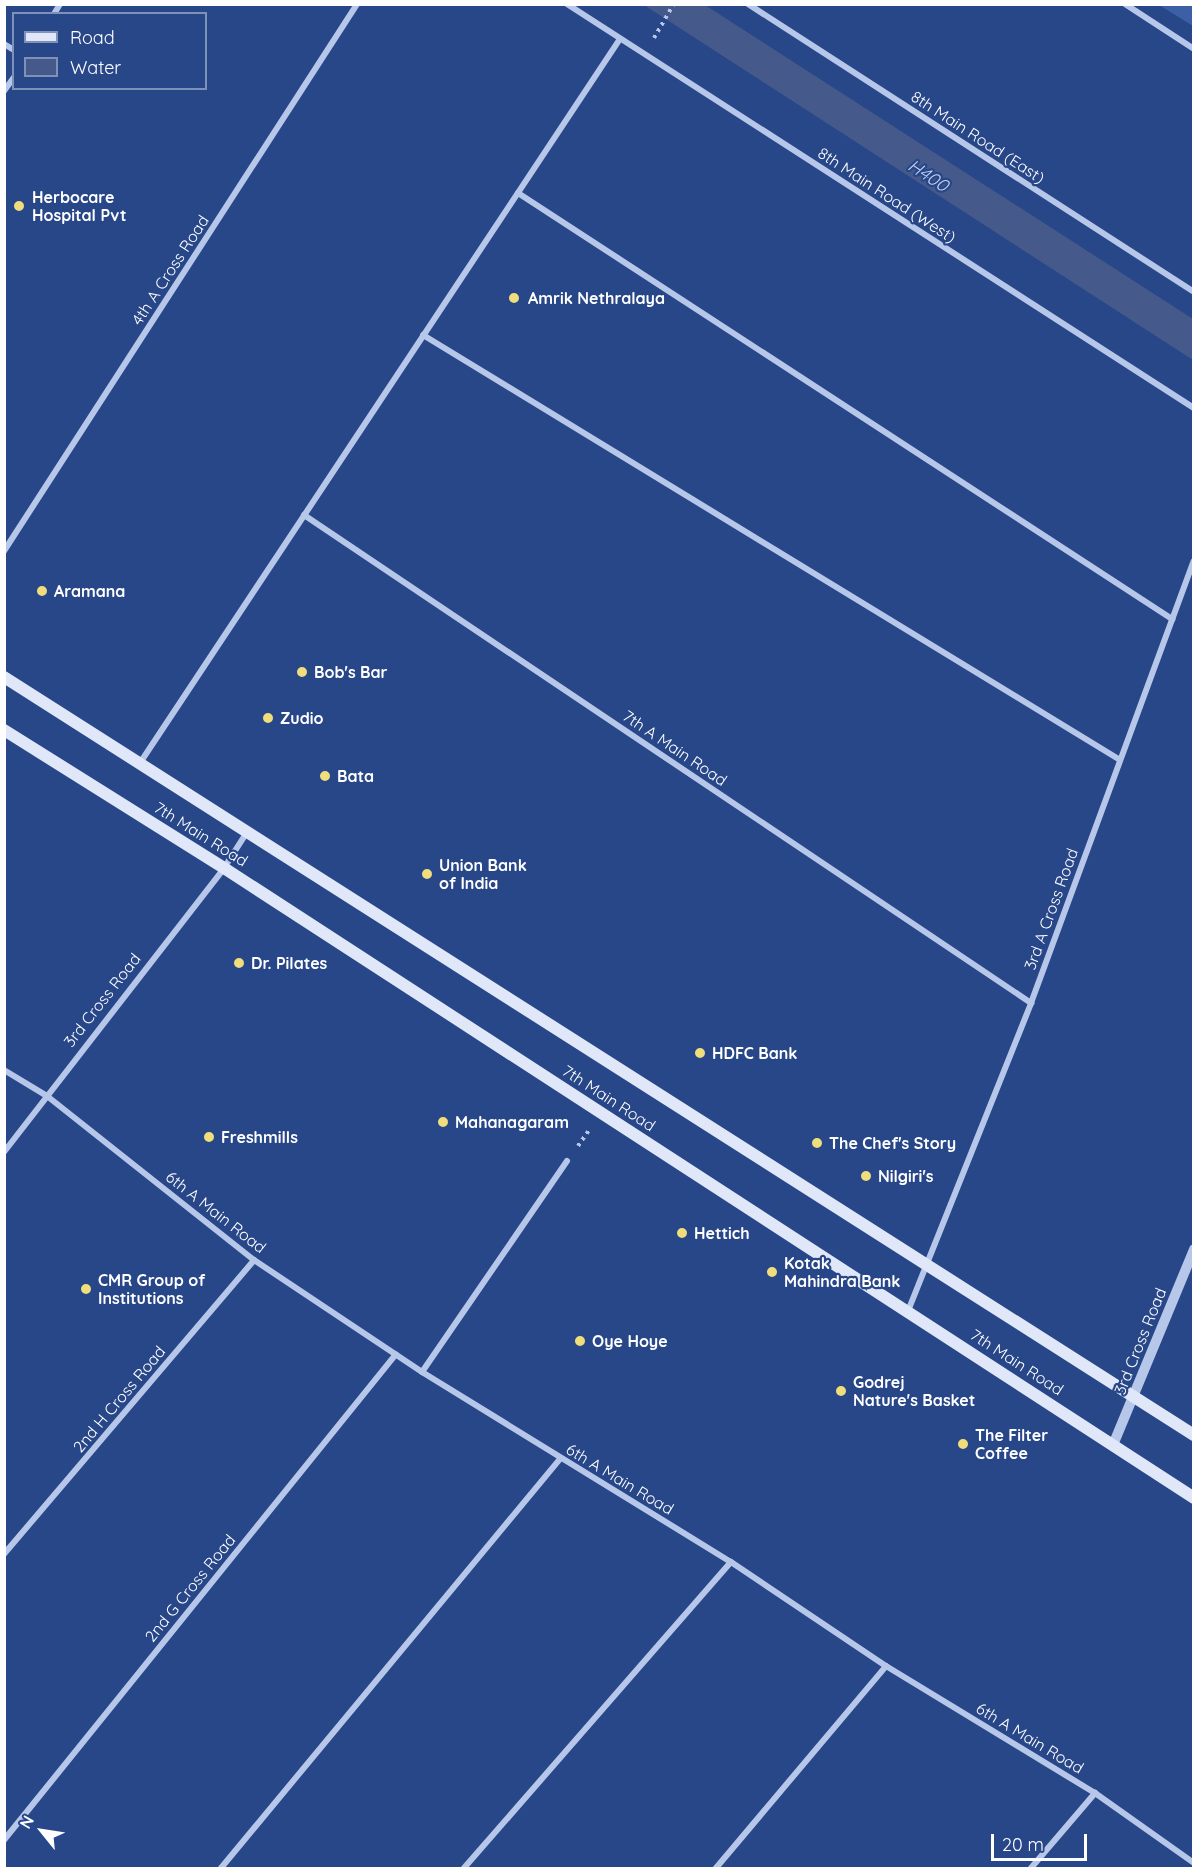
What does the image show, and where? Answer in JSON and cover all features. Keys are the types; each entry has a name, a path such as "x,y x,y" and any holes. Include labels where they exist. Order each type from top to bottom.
{"main road":[{"name":"7th Main Road","path":"4,677 663,1094 1194,1435"},
{"name":"7th Main Road","path":"4,730 224,868 1194,1498"}],"street":[{"name":"4th A Cross Road","path":"4,551 357,4"},
{"name":"8th Main Road (West)","path":"567,4 1194,408"},
{"name":"8th Main Road (East)","path":"748,4 1194,292"},
{"path":"1125,4 1194,49"},
{"path":"140,764 620,39"},
{"path":"518,193 1172,619"},
{"path":"423,335 1120,760"},
{"name":"7th A Main Road","path":"304,515 1031,1003"},
{"name":"3rd A Cross Road","path":"908,1311 1031,1003 1194,561"},
{"name":"3rd Cross Road","path":"4,1152 224,868 248,832"},
{"name":"6th A Main Road","path":"4,1070 47,1096 254,1260 422,1372 560,1459 732,1562 886,1666 1095,1793 1194,1863"},
{"path":"422,1372 567,1161"},
{"name":"3rd Cross Road","path":"1113,1445 1194,1249"},
{"name":"2nd H Cross Road","path":"4,1554 254,1260"},
{"name":"2nd G Cross Road","path":"4,1840 396,1354"},
{"path":"221,1869 560,1459"},
{"path":"464,1869 732,1562"},
{"path":"716,1869 886,1666"},
{"path":"1031,1869 1095,1793"}],"path":[{"path":"659,30 674,4"},
{"path":"567,1161 601,1113"}],"shaded area":[{"path":"1159,5 1193,5 1193,26"}],"water":[{"name":"H400","path":"644,5 705,5 1193,319 1193,360"}],"place":[{"name":"Herbocare Hospital Pvt","path":"19,206"},
{"name":"Amrik Nethralaya","path":"514,298"},
{"name":"Aramana","path":"42,591"},
{"name":"Bob's Bar","path":"302,672"},
{"name":"Zudio","path":"268,718"},
{"name":"Bata","path":"325,776"},
{"name":"Union Bank of India","path":"427,874"},
{"name":"Dr. Pilates","path":"239,963"},
{"name":"HDFC Bank","path":"700,1053"},
{"name":"Mahanagaram","path":"443,1122"},
{"name":"Freshmills","path":"209,1137"},
{"name":"The Chef's Story","path":"817,1143"},
{"name":"Nilgiri's","path":"866,1176"},
{"name":"Hettich","path":"682,1233"},
{"name":"Kotak Mahindra Bank","path":"772,1272"},
{"name":"CMR Group of Institutions","path":"86,1289"},
{"name":"Oye Hoye","path":"580,1341"},
{"name":"Godrej Nature's Basket","path":"841,1391"},
{"name":"The Filter Coffee","path":"963,1444"}]}
